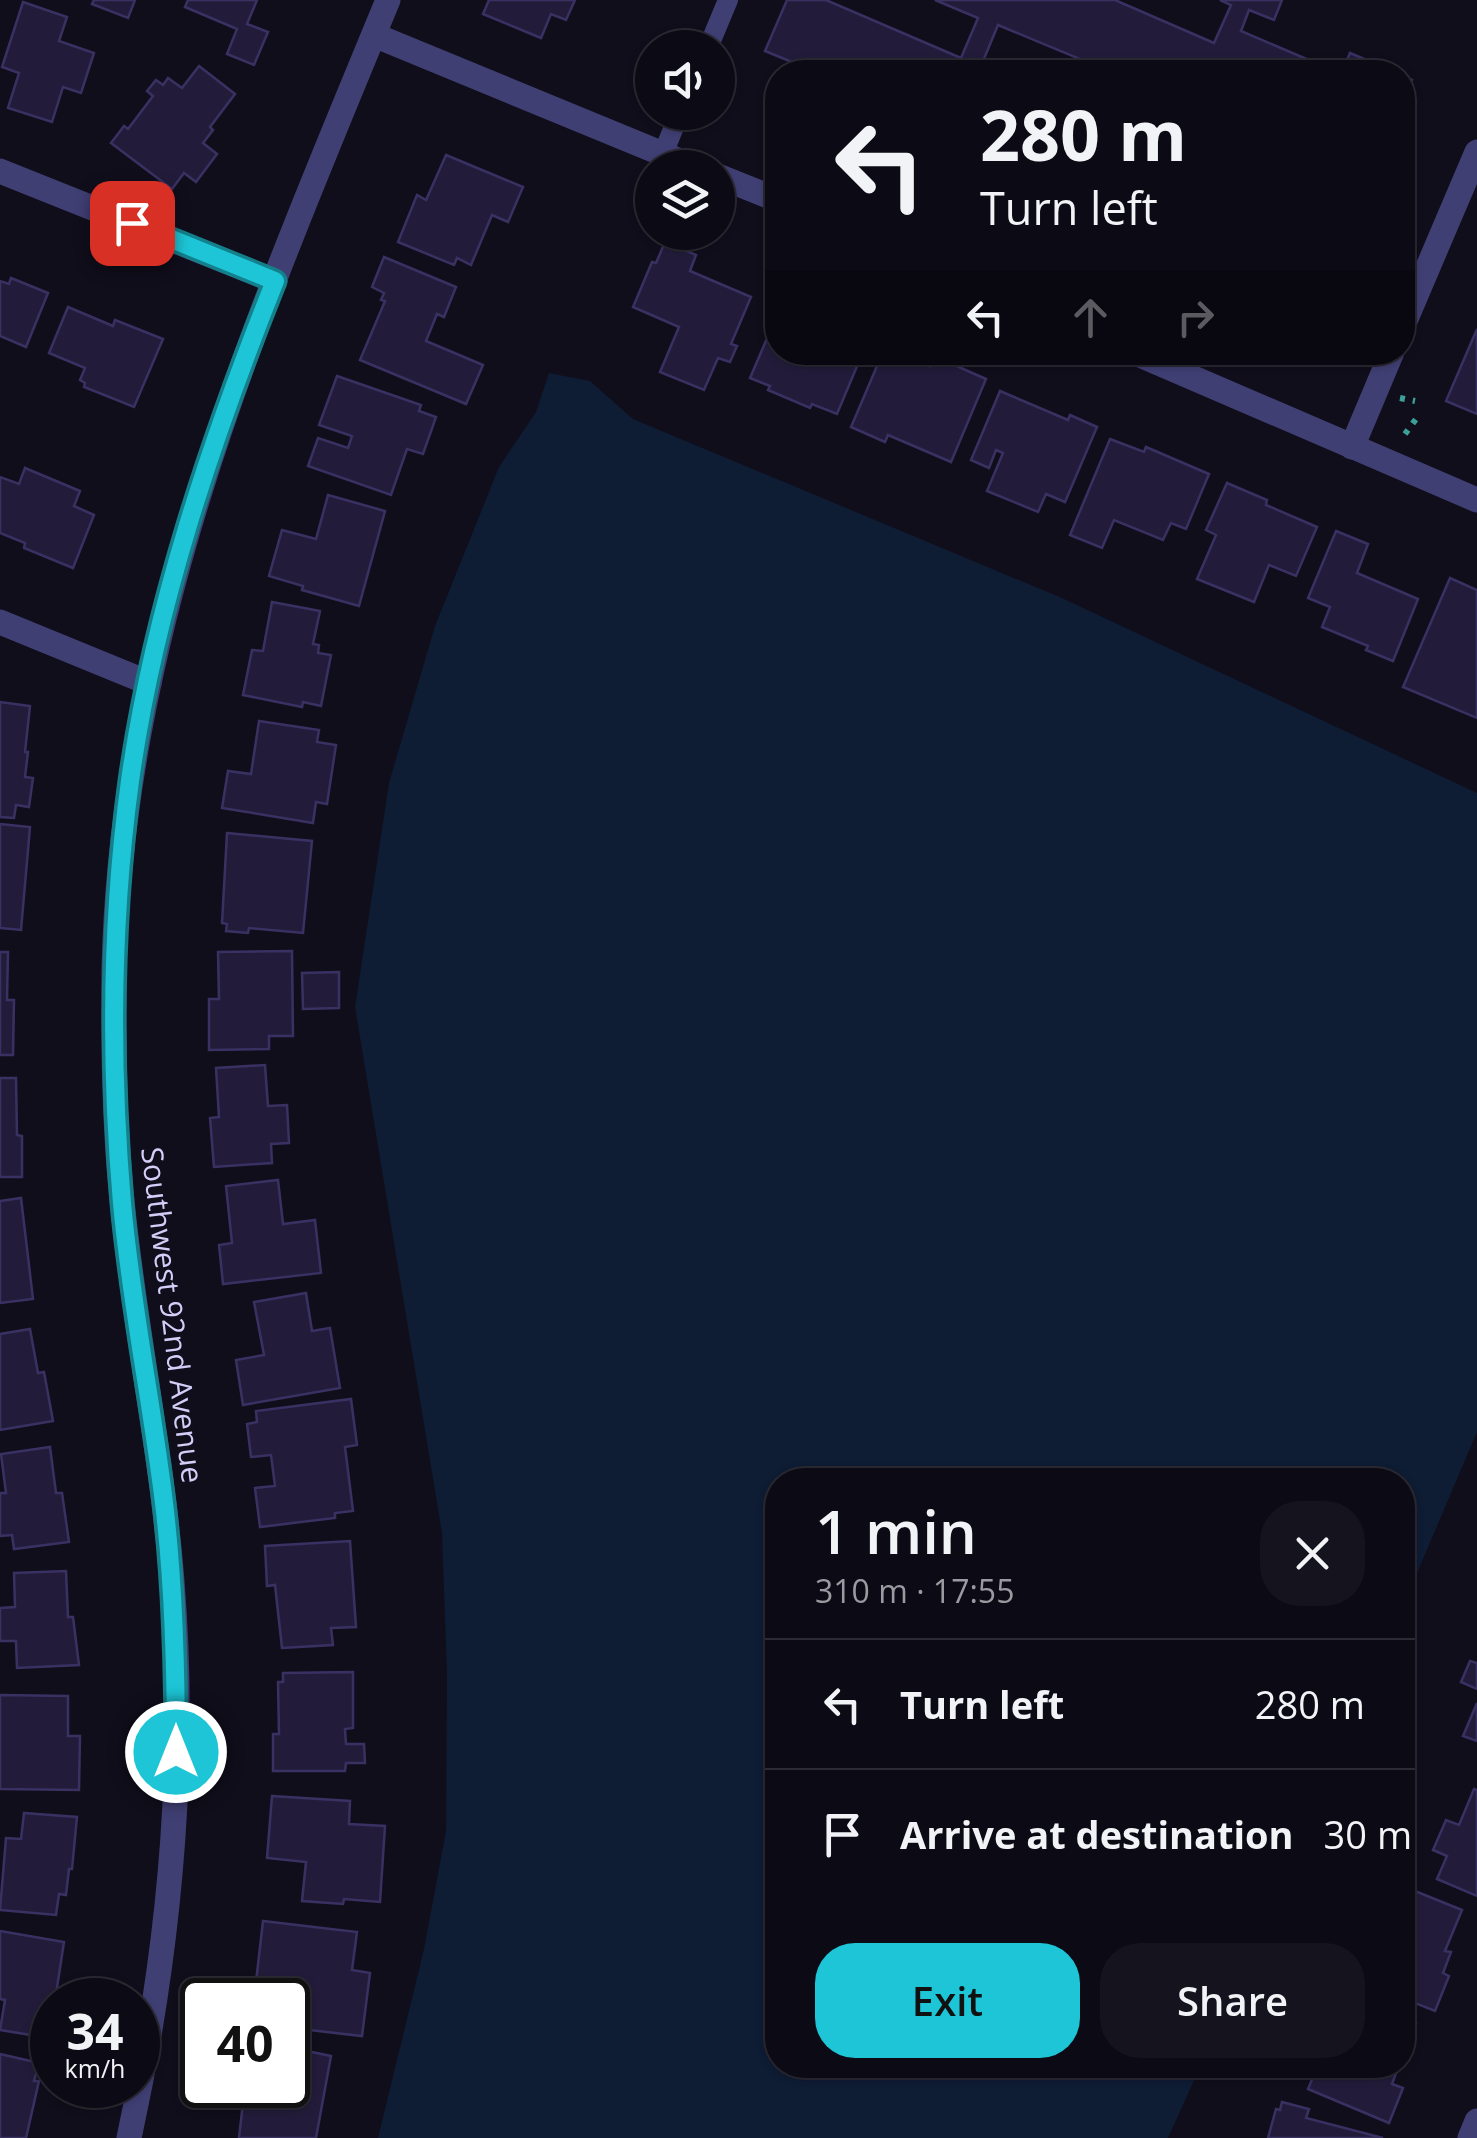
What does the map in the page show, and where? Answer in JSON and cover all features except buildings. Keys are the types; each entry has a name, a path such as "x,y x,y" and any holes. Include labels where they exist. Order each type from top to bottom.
{"street":[{"name":"Southwest 92nd Avenue","path":"129,2138 164,1934 174,1831 176,1752 172,1584 122,1207 114,971 130,781 148,683 208,465 275,281 388,0"},
{"path":"374,34 653,150"},
{"path":"1415,297 1477,152"},
{"path":"0,170 275,281"},
{"path":"735,183 765,195"},
{"path":"1162,365 1477,500"},
{"path":"1352,446 1386,365"},
{"path":"0,622 148,683"},
{"path":"1470,2138 1477,2121"}],"lane":[{"path":"716,30 728,0"}],"path":[{"path":"1405,434 1416,419"}],"water":[{"path":"549,373 590,381 633,419 1062,598 1477,793 1477,1432 1415,1578 1415,1468 765,1468 765,2078 1195,2078 1168,2138 378,2138 424,1949 446,1831 447,1675 442,1533 355,1007 389,783 435,626 499,467 536,412"}],"route":[{"path":"132,223 275,281 214,444 148,683 130,781 116,926 115,1036 122,1207 164,1499 172,1584 176,1752"}]}
